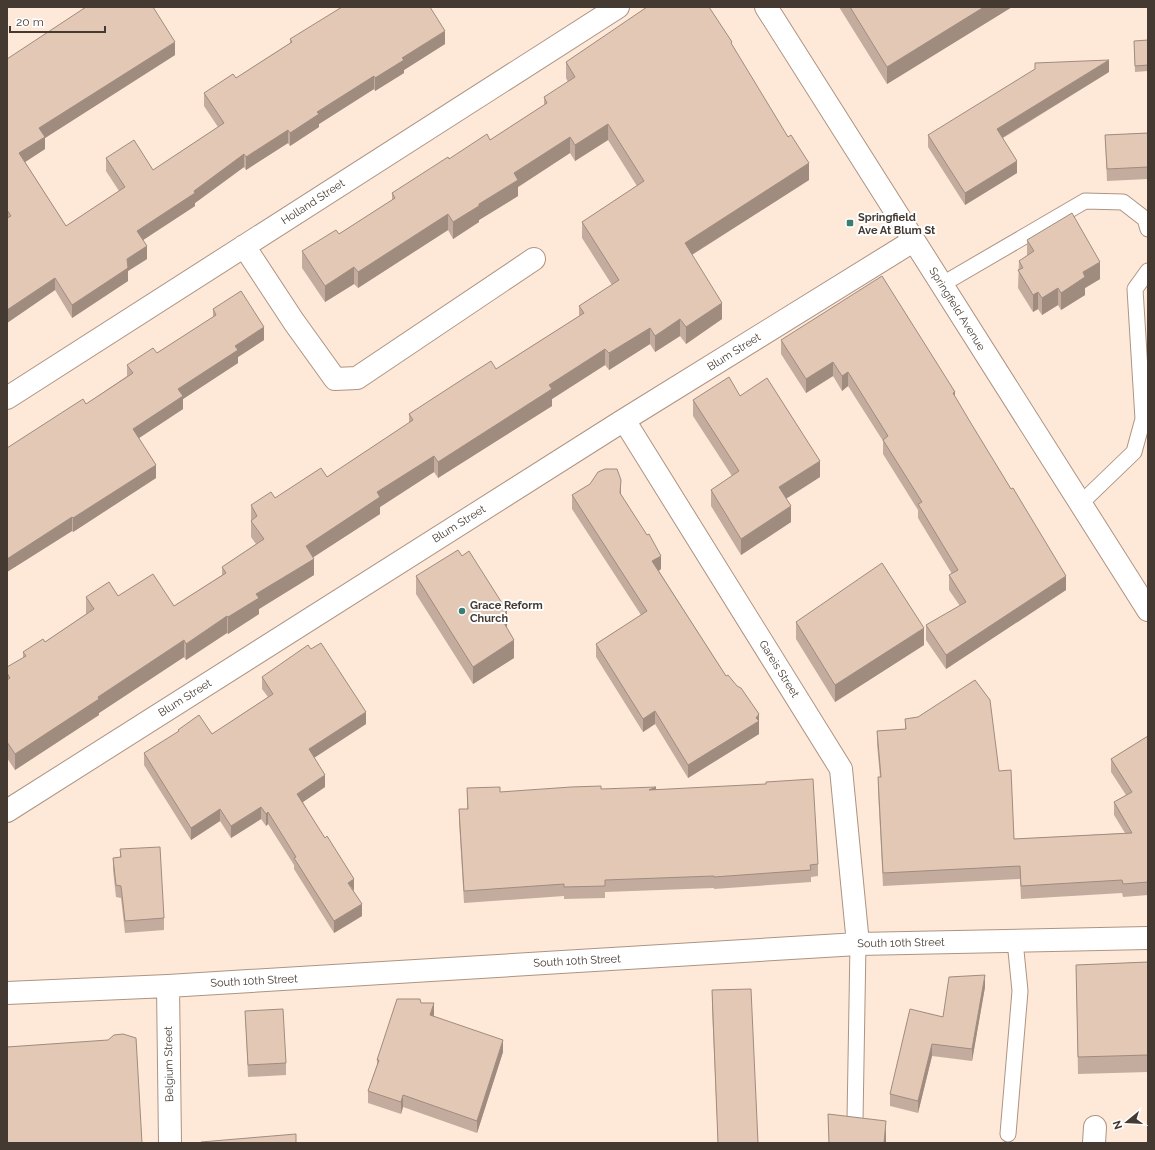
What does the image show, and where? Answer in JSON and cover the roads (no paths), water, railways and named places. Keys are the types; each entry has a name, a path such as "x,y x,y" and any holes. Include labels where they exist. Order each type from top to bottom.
{"street":[{"name":"Holland Street","path":"7,398 618,7"},
{"name":"Springfield Avenue","path":"766,7 1148,610"},
{"name":"Blum Street","path":"7,811 624,420 913,241"},
{"path":"244,246 294,322 335,379 357,378 534,259"},
{"name":"Gareis Street","path":"624,420 842,769 858,944"},
{"name":"South 10th Street","path":"7,993 168,986 858,944 1148,938"},
{"name":"Belgium Street","path":"168,986 170,1143"}],"lane":[{"path":"942,285 1085,201 1123,202 1145,219 1148,229"},
{"path":"1080,504 1134,452 1144,419 1143,322 1135,289 1148,270"},
{"path":"1008,1134 1020,991 1015,941"},
{"path":"855,1120 858,944"}],"place":[{"name":"Springfield Ave At Blum St","path":"850,223"},
{"name":"Grace Reform Church","path":"462,611"}]}
